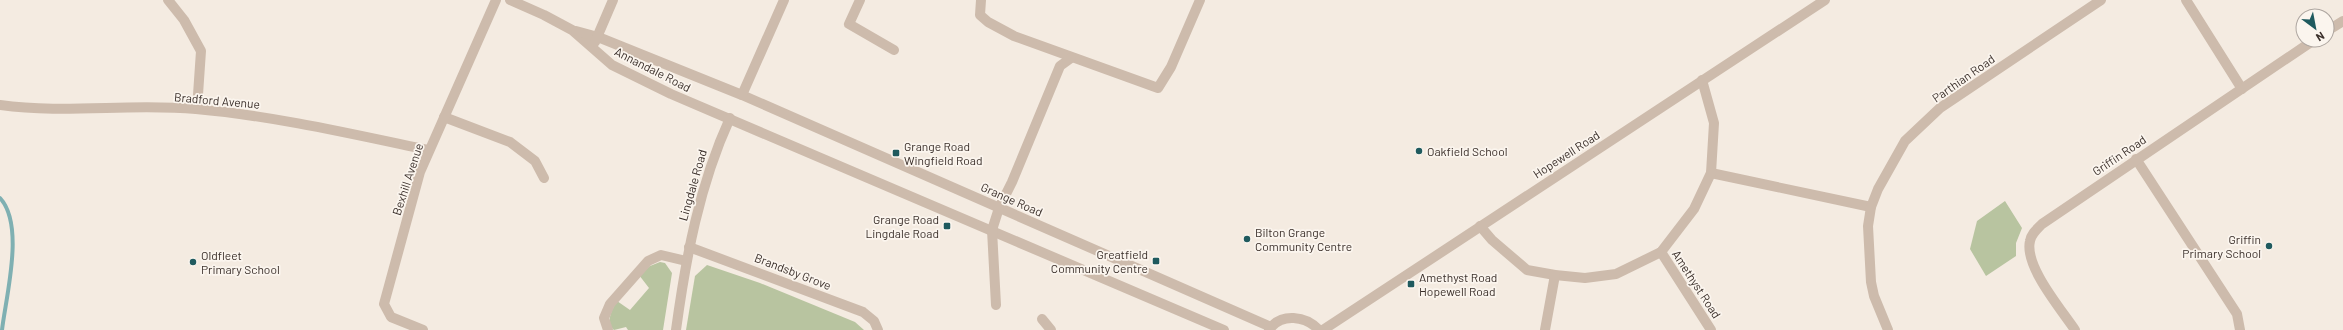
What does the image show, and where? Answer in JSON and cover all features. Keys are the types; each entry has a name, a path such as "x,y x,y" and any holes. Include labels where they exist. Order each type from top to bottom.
{"street":[{"path":"168,0 184,20 201,51 197,109"},
{"name":"Bexhill Avenue","path":"423,330 391,317 384,304 420,172 428,150 496,0"},
{"name":"Annandale Road","path":"510,0 544,15 572,30 598,38 742,95"},
{"path":"591,47 598,38 613,0"},
{"path":"742,95 784,0"},
{"path":"981,0 980,15 988,22 1014,36 1071,58 1158,88 1171,67 1200,0"},
{"name":"Hopewell Road","path":"1323,330 1824,0"},
{"name":"Parthian Road","path":"1888,330 1874,296 1871,282 1868,226 1871,207 1878,188 1905,141 1940,108 2101,0"},
{"path":"2186,0 2242,89"},
{"path":"857,1 849,24 894,50"},
{"name":"Annandale Road","path":"572,30 612,64 671,94 730,118"},
{"name":"Griffin Road","path":"2075,330 2033,266 2029,254 2030,241 2042,224 2302,48"},
{"path":"996,305 992,230 999,208 1012,182 1060,66 1071,58"},
{"name":"Amethyst Road","path":"1480,226 1492,240 1527,270 1555,275 1585,278 1616,274 1661,252 1694,209 1712,172 1714,123 1702,80"},
{"name":"Grange Road","path":"742,95 1270,328"},
{"name":"Bradford Avenue","path":"0,105 35,110 197,109 246,114 428,150"},
{"path":"444,117 510,142 535,161 544,178"},
{"path":"730,118 1224,330"},
{"name":"Lingdale Road","path":"676,330 686,261 698,206 714,155 730,118"},
{"path":"2136,159 2237,314 2240,330"},
{"path":"1712,172 1871,207"},
{"name":"Brandsby Grove","path":"689,247 863,312 874,321 878,330"},
{"name":"Amethyst Road","path":"1661,252 1711,330"},
{"path":"608,330 604,318 610,304 648,261 661,255 686,261"},
{"path":"1545,330 1555,275"},
{"path":"1270,328 1279,321 1297,317 1306,320 1319,330"},
{"path":"1042,319 1051,330"}],"green space":[{"path":"2005,201 2022,228 2016,243 2016,256 1986,276 1970,249 1977,221"},
{"path":"660,262 665,263 672,273 663,330 628,330 626,327 614,330 611,327 610,316 617,301 630,310 649,288 639,275 650,266"},
{"path":"707,265 760,283 855,322 864,330 686,330 695,276"}],"waterway":[{"path":"0,198 7,210 11,225 13,243 10,280 2,330"}],"place":[{"name":"Oakfield School","path":"1419,151"},
{"name":"Grange Road Wingfield Road","path":"896,153"},
{"name":"Grange Road Lingdale Road","path":"947,226"},
{"name":"Bilton Grange Community Centre","path":"1247,239"},
{"name":"Griffin Primary School","path":"2269,246"},
{"name":"Greatfield Community Centre","path":"1156,261"},
{"name":"Oldfleet Primary School","path":"193,262"},
{"name":"Amethyst Road Hopewell Road","path":"1411,284"}]}
